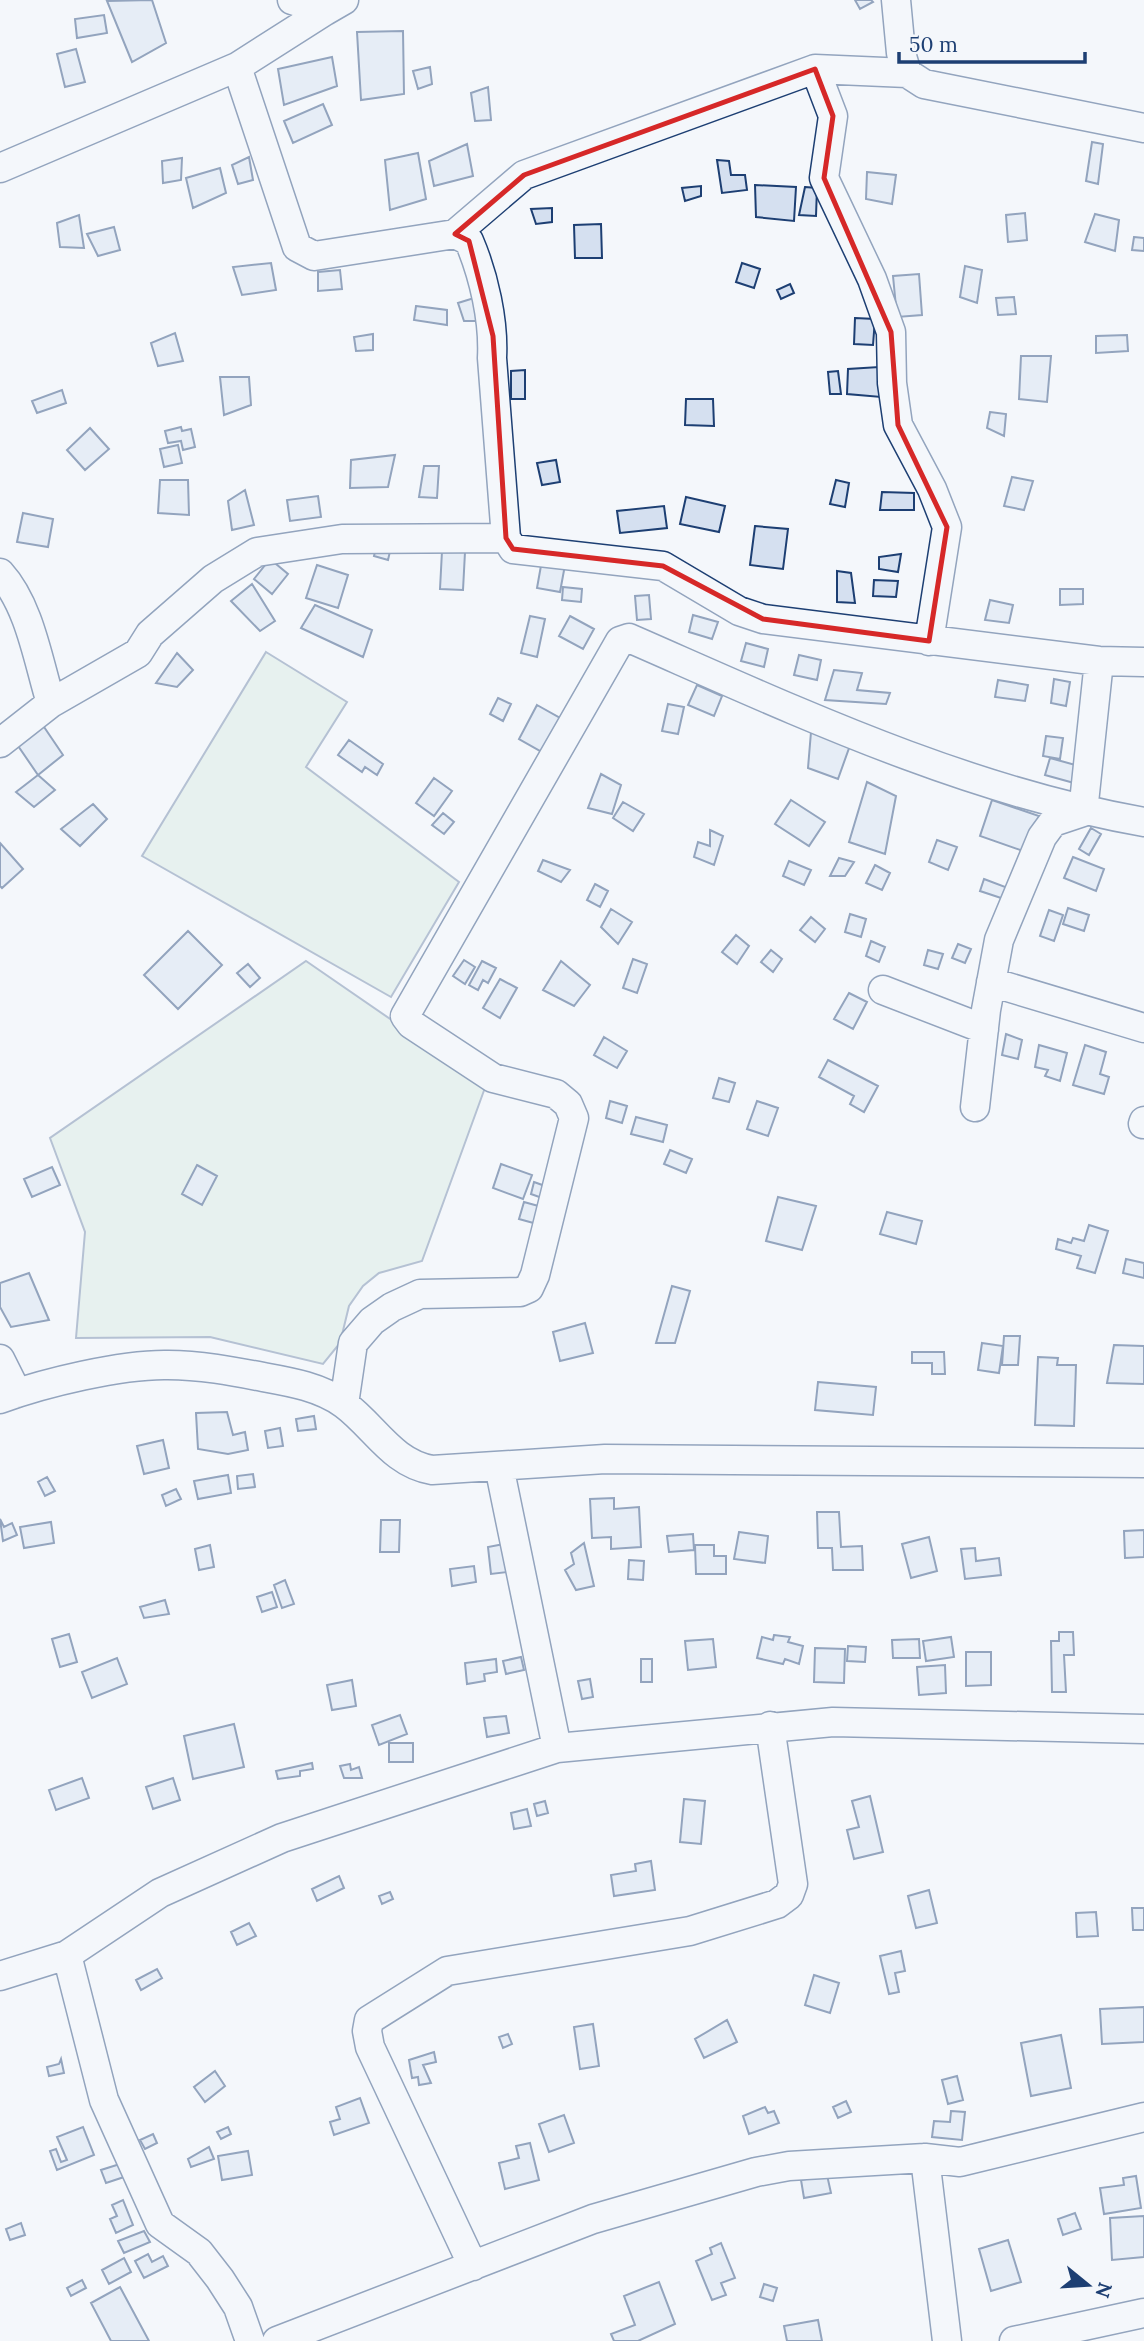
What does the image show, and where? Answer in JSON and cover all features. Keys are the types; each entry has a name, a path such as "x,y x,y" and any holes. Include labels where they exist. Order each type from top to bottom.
{"street":[{"path":"292,0 334,5"},
{"path":"896,0 901,53 907,73"},
{"path":"0,168 237,66 334,5"},
{"path":"237,66 298,247 304,253 314,256 455,234 524,175 815,69 907,73 923,84 1144,128"},
{"path":"815,69 833,116 824,177 872,279 891,331 892,383 898,425 932,489 947,527 929,641"},
{"path":"455,234 469,241 476,257 493,335 492,358 506,538 513,549 663,566 739,611 762,619 1099,662 1144,662"},
{"path":"0,743 51,703 138,653 150,634 212,579 257,552 342,539 506,538"},
{"path":"0,573 8,582 28,626 51,703"},
{"path":"344,1404 353,1343 372,1321 392,1307 420,1294 520,1292 529,1288 535,1275 574,1118 568,1104 556,1094 493,1078 411,1024 405,1016 620,640 629,638 872,745 1083,812 1144,822"},
{"path":"1083,812 1099,662"},
{"path":"975,1107 984,1029 999,940 1042,837 1053,822 1083,812"},
{"path":"991,982 1144,1028"},
{"path":"883,990 984,1029"},
{"path":"0,1359 8,1396 116,1370 165,1364 203,1366 294,1382 321,1391 344,1404 412,1467 432,1470 605,1459 1144,1463"},
{"path":"499,1466 557,1748"},
{"path":"0,1976 67,1955 160,1893 282,1838 557,1748 771,1726 876,1720 1144,1729"},
{"path":"473,2266 370,2047 367,2031 369,2020 447,1971 690,1931 777,1904 789,1895 793,1884 771,1726"},
{"path":"67,1955 104,2100 160,2224 199,2252 220,2278 238,2307 250,2341"},
{"path":"276,2341 593,2219 756,2172 789,2166 925,2158 960,2162 994,2156 1144,2117"},
{"path":"925,2158 947,2341"},
{"path":"1014,2341 1144,2313"}],"highlighted area":[{"path":"815,69 833,116 824,178 891,332 898,425 947,527 929,641 763,619 663,566 513,549 506,538 493,336 469,241 455,234 524,175"}],"shaded area":[{"path":"266,652 347,702 306,767 459,882 391,997 142,856"},
{"path":"306,961 486,1085 422,1261 379,1273 363,1286 349,1306 340,1343 323,1364 210,1337 76,1338 85,1232 50,1138"}],"building":[{"path":"152,0 166,43 132,62 107,1"},
{"path":"855,0 871,0 873,2 860,9"},
{"path":"104,15 107,33 77,38 75,19"},
{"path":"403,31 404,94 361,100 357,32"},
{"path":"76,49 85,82 65,87 57,54"},
{"path":"332,57 337,86 284,105 278,69"},
{"path":"430,67 432,84 418,89 413,71"},
{"path":"488,87 491,120 475,121 471,93"},
{"path":"323,104 332,125 293,143 284,121"},
{"path":"1092,142 1103,144 1098,184 1086,181"},
{"path":"467,144 473,176 434,186 429,161"},
{"path":"418,153 426,199 390,210 385,160"},
{"path":"249,157 253,180 238,184 232,165"},
{"path":"182,158 181,180 163,183 162,161"},
{"path":"717,160 729,161 731,175 745,175 747,190 722,193"},
{"path":"220,168 226,193 193,208 186,178"},
{"path":"867,172 896,175 892,204 866,199"},
{"path":"755,185 796,187 794,221 756,217"},
{"path":"701,186 701,196 685,201 682,188"},
{"path":"805,187 817,188 816,216 799,215"},
{"path":"552,208 552,222 536,224 531,209"},
{"path":"1025,213 1027,240 1008,242 1006,215"},
{"path":"1095,214 1119,220 1115,251 1085,242"},
{"path":"79,215 84,248 60,247 57,223"},
{"path":"601,224 602,258 575,258 574,225"},
{"path":"114,227 120,250 98,256 87,234"},
{"path":"1134,237 1144,238 1144,251 1132,250"},
{"path":"271,263 276,290 242,295 233,267"},
{"path":"742,263 760,269 754,288 736,282"},
{"path":"965,266 982,270 977,303 960,297"},
{"path":"340,270 342,289 318,291 318,272"},
{"path":"919,274 922,315 897,317 893,276"},
{"path":"790,284 794,293 781,299 777,290"},
{"path":"1014,297 1016,314 998,315 996,298"},
{"path":"474,298 479,321 464,321 458,303"},
{"path":"416,306 447,310 447,325 414,320"},
{"path":"855,318 875,319 873,345 854,344"},
{"path":"175,333 183,361 158,366 151,343"},
{"path":"373,334 373,350 356,351 354,337"},
{"path":"1127,335 1128,351 1096,353 1096,336"},
{"path":"1021,356 1051,356 1047,402 1019,399"},
{"path":"879,367 881,397 847,394 848,369"},
{"path":"525,370 525,399 511,399 511,371"},
{"path":"838,371 841,394 830,394 828,372"},
{"path":"220,377 249,377 251,405 224,415"},
{"path":"62,390 66,403 37,413 32,401"},
{"path":"686,399 713,399 714,426 685,425"},
{"path":"990,412 1006,414 1004,436 987,428"},
{"path":"181,427 182,431 191,429 195,447 183,450 181,441 168,443 165,431"},
{"path":"90,428 109,449 85,470 67,450"},
{"path":"178,445 182,463 164,467 160,449"},
{"path":"395,455 388,487 350,488 351,460"},
{"path":"556,460 560,482 542,485 537,463"},
{"path":"424,466 439,466 437,498 419,497"},
{"path":"1012,477 1033,481 1024,510 1004,506"},
{"path":"160,480 188,480 189,515 158,513"},
{"path":"836,480 849,483 845,507 830,504"},
{"path":"245,490 254,525 232,530 228,501"},
{"path":"882,492 914,493 914,510 880,510"},
{"path":"318,496 321,517 290,521 287,500"},
{"path":"686,497 725,506 719,532 680,524"},
{"path":"664,506 667,528 620,533 617,511"},
{"path":"23,513 53,519 48,547 17,542"},
{"path":"755,526 788,529 783,569 750,565"},
{"path":"377,544 391,547 388,560 374,556"},
{"path":"442,551 465,552 463,590 440,589"},
{"path":"901,554 898,572 879,569 879,557"},
{"path":"270,559 288,574 272,594 254,579"},
{"path":"542,560 565,565 560,592 537,588"},
{"path":"317,565 348,575 338,608 306,598"},
{"path":"837,571 851,573 855,603 837,602"},
{"path":"874,580 898,581 896,597 873,596"},
{"path":"252,584 275,621 260,631 231,601"},
{"path":"563,587 582,589 581,602 562,600"},
{"path":"1060,589 1083,589 1083,604 1060,605"},
{"path":"649,595 651,619 637,620 635,596"},
{"path":"990,600 1013,605 1009,623 985,620"},
{"path":"315,605 372,630 363,657 301,628"},
{"path":"693,615 718,622 712,639 689,632"},
{"path":"530,616 545,619 537,657 521,653"},
{"path":"570,616 594,629 583,649 559,636"},
{"path":"746,643 768,649 764,667 741,661"},
{"path":"177,653 193,670 177,687 156,683"},
{"path":"799,655 821,660 817,680 794,675"},
{"path":"834,670 862,673 857,690 890,693 886,704 825,700"},
{"path":"1054,679 1070,682 1066,706 1051,703"},
{"path":"998,680 1028,685 1025,701 995,697"},
{"path":"697,685 722,696 714,716 688,705"},
{"path":"498,698 511,704 503,721 490,714"},
{"path":"668,704 684,707 678,734 662,731"},
{"path":"537,705 560,718 542,752 519,739"},
{"path":"40,721 63,755 38,775 14,740"},
{"path":"811,732 853,737 838,779 808,768"},
{"path":"1046,736 1063,738 1060,759 1043,756"},
{"path":"349,740 383,764 377,775 365,767 362,772 338,755"},
{"path":"1050,758 1079,766 1074,783 1045,775"},
{"path":"601,774 621,785 612,814 588,808"},
{"path":"38,775 55,790 34,807 16,792"},
{"path":"434,778 452,791 434,816 416,803"},
{"path":"867,782 896,796 885,854 849,842"},
{"path":"791,800 825,822 809,846 775,824"},
{"path":"992,800 1039,816 1026,852 980,836"},
{"path":"623,802 644,814 633,831 613,818"},
{"path":"93,804 107,819 80,846 61,829"},
{"path":"443,813 454,822 444,834 432,825"},
{"path":"1091,828 1101,834 1089,855 1079,849"},
{"path":"710,830 723,836 714,865 694,857 698,842 710,846"},
{"path":"937,840 957,847 948,870 929,862"},
{"path":"0,843 23,869 2,888 0,886"},
{"path":"1073,857 1104,869 1096,891 1064,878"},
{"path":"839,858 854,862 845,876 830,876"},
{"path":"543,860 570,870 561,882 538,871"},
{"path":"789,861 811,870 804,885 783,876"},
{"path":"875,865 890,873 882,890 866,883"},
{"path":"984,879 1008,888 1004,899 980,891"},
{"path":"595,884 608,891 600,907 587,900"},
{"path":"1068,908 1089,915 1084,931 1063,924"},
{"path":"611,909 632,922 618,944 601,927"},
{"path":"1049,910 1063,915 1054,941 1040,936"},
{"path":"850,914 866,919 861,937 845,932"},
{"path":"811,917 825,929 815,942 800,930"},
{"path":"188,931 222,965 178,1009 144,975"},
{"path":"736,935 749,946 737,964 722,952"},
{"path":"871,941 885,947 879,962 866,956"},
{"path":"958,944 971,949 965,963 952,958"},
{"path":"771,950 782,959 773,972 761,962"},
{"path":"928,950 943,954 938,969 924,965"},
{"path":"633,959 647,964 637,993 623,988"},
{"path":"464,960 475,967 465,984 453,976"},
{"path":"482,961 496,968 488,983 483,980 478,990 469,985"},
{"path":"561,961 590,985 574,1006 543,990"},
{"path":"248,964 260,978 250,987 237,973"},
{"path":"500,979 517,988 500,1018 483,1008"},
{"path":"849,993 867,1002 853,1029 834,1019"},
{"path":"1006,1034 1022,1040 1018,1059 1002,1055"},
{"path":"604,1037 627,1051 617,1068 594,1055"},
{"path":"1039,1045 1067,1053 1060,1081 1045,1076 1048,1070 1035,1067"},
{"path":"1085,1045 1106,1052 1100,1074 1109,1077 1104,1094 1073,1085"},
{"path":"828,1060 878,1086 864,1112 850,1104 854,1096 819,1077"},
{"path":"719,1078 735,1083 729,1102 713,1098"},
{"path":"610,1101 627,1106 622,1123 606,1118"},
{"path":"757,1101 778,1108 768,1136 747,1129"},
{"path":"636,1117 667,1125 663,1142 631,1134"},
{"path":"670,1150 692,1159 686,1173 664,1164"},
{"path":"501,1164 532,1175 523,1199 493,1188"},
{"path":"197,1165 217,1176 202,1205 182,1194"},
{"path":"52,1167 60,1185 32,1197 24,1179"},
{"path":"534,1182 545,1186 542,1198 531,1194"},
{"path":"778,1197 816,1206 802,1250 766,1241"},
{"path":"524,1202 542,1207 537,1224 519,1219"},
{"path":"887,1212 922,1221 916,1244 880,1234"},
{"path":"1089,1225 1108,1231 1095,1273 1077,1268 1081,1256 1056,1249 1058,1239 1071,1243 1073,1238 1084,1241"},
{"path":"1126,1259 1144,1263 1144,1278 1123,1273"},
{"path":"29,1273 49,1320 11,1327 0,1307 0,1283"},
{"path":"672,1286 690,1291 675,1343 656,1343"},
{"path":"585,1323 593,1353 560,1361 553,1332"},
{"path":"1004,1336 1020,1336 1018,1365 1002,1365"},
{"path":"982,1343 1003,1346 999,1373 978,1370"},
{"path":"1114,1345 1144,1346 1144,1384 1107,1383"},
{"path":"912,1352 944,1352 945,1374 932,1374 932,1363 912,1363"},
{"path":"1038,1357 1058,1358 1057,1365 1076,1365 1074,1426 1035,1425"},
{"path":"818,1382 876,1387 873,1415 815,1410"},
{"path":"227,1412 233,1435 245,1432 248,1450 228,1454 198,1449 196,1413"},
{"path":"314,1416 316,1429 298,1431 296,1419"},
{"path":"280,1428 283,1446 268,1448 265,1431"},
{"path":"163,1440 169,1468 144,1474 137,1446"},
{"path":"253,1474 255,1487 238,1489 237,1476"},
{"path":"228,1475 231,1493 198,1499 194,1481"},
{"path":"47,1477 55,1491 45,1496 38,1482"},
{"path":"176,1489 181,1499 166,1506 162,1495"},
{"path":"614,1498 614,1509 639,1507 641,1547 611,1549 611,1537 592,1538 590,1499"},
{"path":"817,1512 839,1512 841,1547 862,1546 863,1570 833,1570 832,1548 818,1548"},
{"path":"0,1519 4,1527 12,1523 17,1535 3,1541"},
{"path":"381,1520 400,1520 399,1552 380,1552"},
{"path":"51,1522 54,1543 24,1548 20,1527"},
{"path":"1144,1530 1144,1557 1125,1558 1124,1531"},
{"path":"739,1532 768,1536 765,1563 734,1559"},
{"path":"693,1534 694,1550 669,1552 667,1536"},
{"path":"929,1537 937,1571 911,1578 902,1544"},
{"path":"584,1543 594,1586 576,1590 565,1570 574,1564 571,1553"},
{"path":"504,1544 508,1572 491,1574 488,1547"},
{"path":"210,1545 214,1567 199,1570 195,1549"},
{"path":"695,1545 714,1545 714,1556 726,1556 726,1574 696,1574"},
{"path":"975,1548 976,1561 999,1558 1001,1575 965,1579 961,1549"},
{"path":"629,1560 644,1561 643,1580 628,1579"},
{"path":"474,1566 476,1582 452,1586 450,1569"},
{"path":"285,1580 294,1604 282,1608 274,1585"},
{"path":"272,1592 277,1607 262,1612 257,1597"},
{"path":"165,1600 169,1614 144,1618 140,1607"},
{"path":"1059,1632 1073,1632 1074,1655 1064,1655 1066,1692 1052,1692 1051,1641 1059,1641"},
{"path":"69,1634 77,1662 60,1667 52,1639"},
{"path":"774,1635 790,1637 788,1642 803,1646 799,1664 785,1659 783,1664 757,1658 762,1637 773,1640"},
{"path":"951,1637 954,1657 926,1661 923,1641"},
{"path":"713,1639 716,1667 688,1670 685,1641"},
{"path":"919,1639 920,1658 893,1658 892,1640"},
{"path":"848,1646 866,1647 865,1662 847,1661"},
{"path":"815,1648 845,1649 844,1683 814,1682"},
{"path":"966,1652 991,1652 991,1685 966,1686"},
{"path":"521,1657 524,1670 506,1674 503,1661"},
{"path":"117,1658 127,1684 92,1698 82,1672"},
{"path":"496,1659 497,1672 484,1674 485,1681 467,1684 465,1663"},
{"path":"641,1659 652,1659 652,1682 641,1682"},
{"path":"945,1665 946,1693 919,1695 917,1667"},
{"path":"590,1679 593,1697 582,1699 578,1681"},
{"path":"352,1680 356,1706 332,1710 327,1685"},
{"path":"400,1715 407,1734 379,1745 372,1725"},
{"path":"506,1716 509,1733 487,1737 484,1718"},
{"path":"234,1724 244,1767 193,1779 184,1736"},
{"path":"389,1743 413,1743 413,1762 389,1762"},
{"path":"312,1763 313,1769 300,1771 300,1776 278,1779 276,1771"},
{"path":"350,1764 351,1770 359,1767 362,1778 344,1778 340,1766"},
{"path":"82,1778 89,1798 56,1810 49,1790"},
{"path":"173,1778 180,1800 153,1809 146,1787"},
{"path":"870,1796 883,1852 854,1859 847,1830 859,1827 852,1801"},
{"path":"684,1799 705,1801 701,1844 680,1842"},
{"path":"545,1801 548,1813 537,1816 534,1804"},
{"path":"527,1809 531,1826 514,1829 511,1813"},
{"path":"651,1861 655,1890 614,1896 611,1875 636,1871 635,1864"},
{"path":"339,1876 344,1888 317,1901 312,1889"},
{"path":"929,1890 937,1923 916,1928 908,1896"},
{"path":"390,1892 393,1899 382,1904 379,1896"},
{"path":"1132,1908 1144,1908 1144,1930 1133,1930"},
{"path":"1096,1912 1098,1936 1077,1937 1076,1913"},
{"path":"249,1923 256,1936 237,1945 231,1932"},
{"path":"901,1951 905,1971 895,1973 899,1992 889,1994 880,1956"},
{"path":"157,1969 162,1978 141,1990 136,1980"},
{"path":"814,1975 839,1983 830,2013 805,2005"},
{"path":"1144,2007 1144,2042 1102,2044 1100,2009"},
{"path":"727,2020 737,2042 704,2058 695,2039"},
{"path":"593,2024 599,2066 580,2069 574,2027"},
{"path":"508,2034 512,2044 503,2048 499,2037"},
{"path":"1061,2035 1071,2088 1031,2096 1021,2043"},
{"path":"434,2052 436,2062 423,2065 431,2083 419,2085 418,2077 412,2078 409,2060"},
{"path":"61,2059 64,2073 49,2076 47,2067 59,2064"},
{"path":"215,2071 225,2086 205,2102 194,2087"},
{"path":"957,2076 963,2100 948,2104 942,2080"},
{"path":"360,2098 369,2123 334,2135 330,2122 340,2119 336,2107"},
{"path":"846,2101 851,2112 838,2118 833,2107"},
{"path":"765,2107 768,2113 774,2111 779,2123 749,2134 743,2116"},
{"path":"951,2111 965,2112 962,2140 932,2137 934,2121 950,2122"},
{"path":"564,2115 574,2143 549,2152 539,2124"},
{"path":"83,2127 94,2155 57,2170 50,2151 56,2149 61,2162 67,2160 57,2137"},
{"path":"228,2127 231,2134 221,2139 217,2132"},
{"path":"153,2134 157,2143 145,2149 140,2140"},
{"path":"530,2143 539,2180 505,2189 499,2163 519,2158 516,2146"},
{"path":"209,2147 214,2159 191,2167 188,2159"},
{"path":"248,2151 252,2175 222,2180 218,2156"},
{"path":"123,2163 127,2176 106,2183 101,2170"},
{"path":"827,2175 831,2193 804,2198 801,2180"},
{"path":"1136,2176 1141,2208 1104,2214 1100,2188 1124,2185 1123,2178"},
{"path":"123,2200 133,2225 116,2233 110,2219 117,2216 112,2205"},
{"path":"1075,2213 1081,2229 1063,2235 1058,2219"},
{"path":"1144,2216 1144,2257 1112,2260 1110,2218"},
{"path":"21,2223 25,2235 10,2240 6,2229"},
{"path":"144,2231 150,2242 124,2253 118,2241"},
{"path":"1008,2240 1021,2282 991,2291 979,2249"},
{"path":"721,2243 735,2278 721,2283 726,2295 712,2300 696,2261 712,2254 710,2248"},
{"path":"148,2254 152,2262 163,2256 168,2266 144,2278 135,2261"},
{"path":"124,2258 131,2272 109,2284 102,2270"},
{"path":"82,2280 86,2288 71,2296 67,2288"},
{"path":"659,2282 675,2324 638,2341 614,2341 611,2334 635,2325 624,2296"},
{"path":"764,2284 777,2288 773,2301 760,2297"},
{"path":"120,2287 149,2341 111,2341 91,2303"},
{"path":"818,2320 822,2341 787,2341 784,2326"}]}
